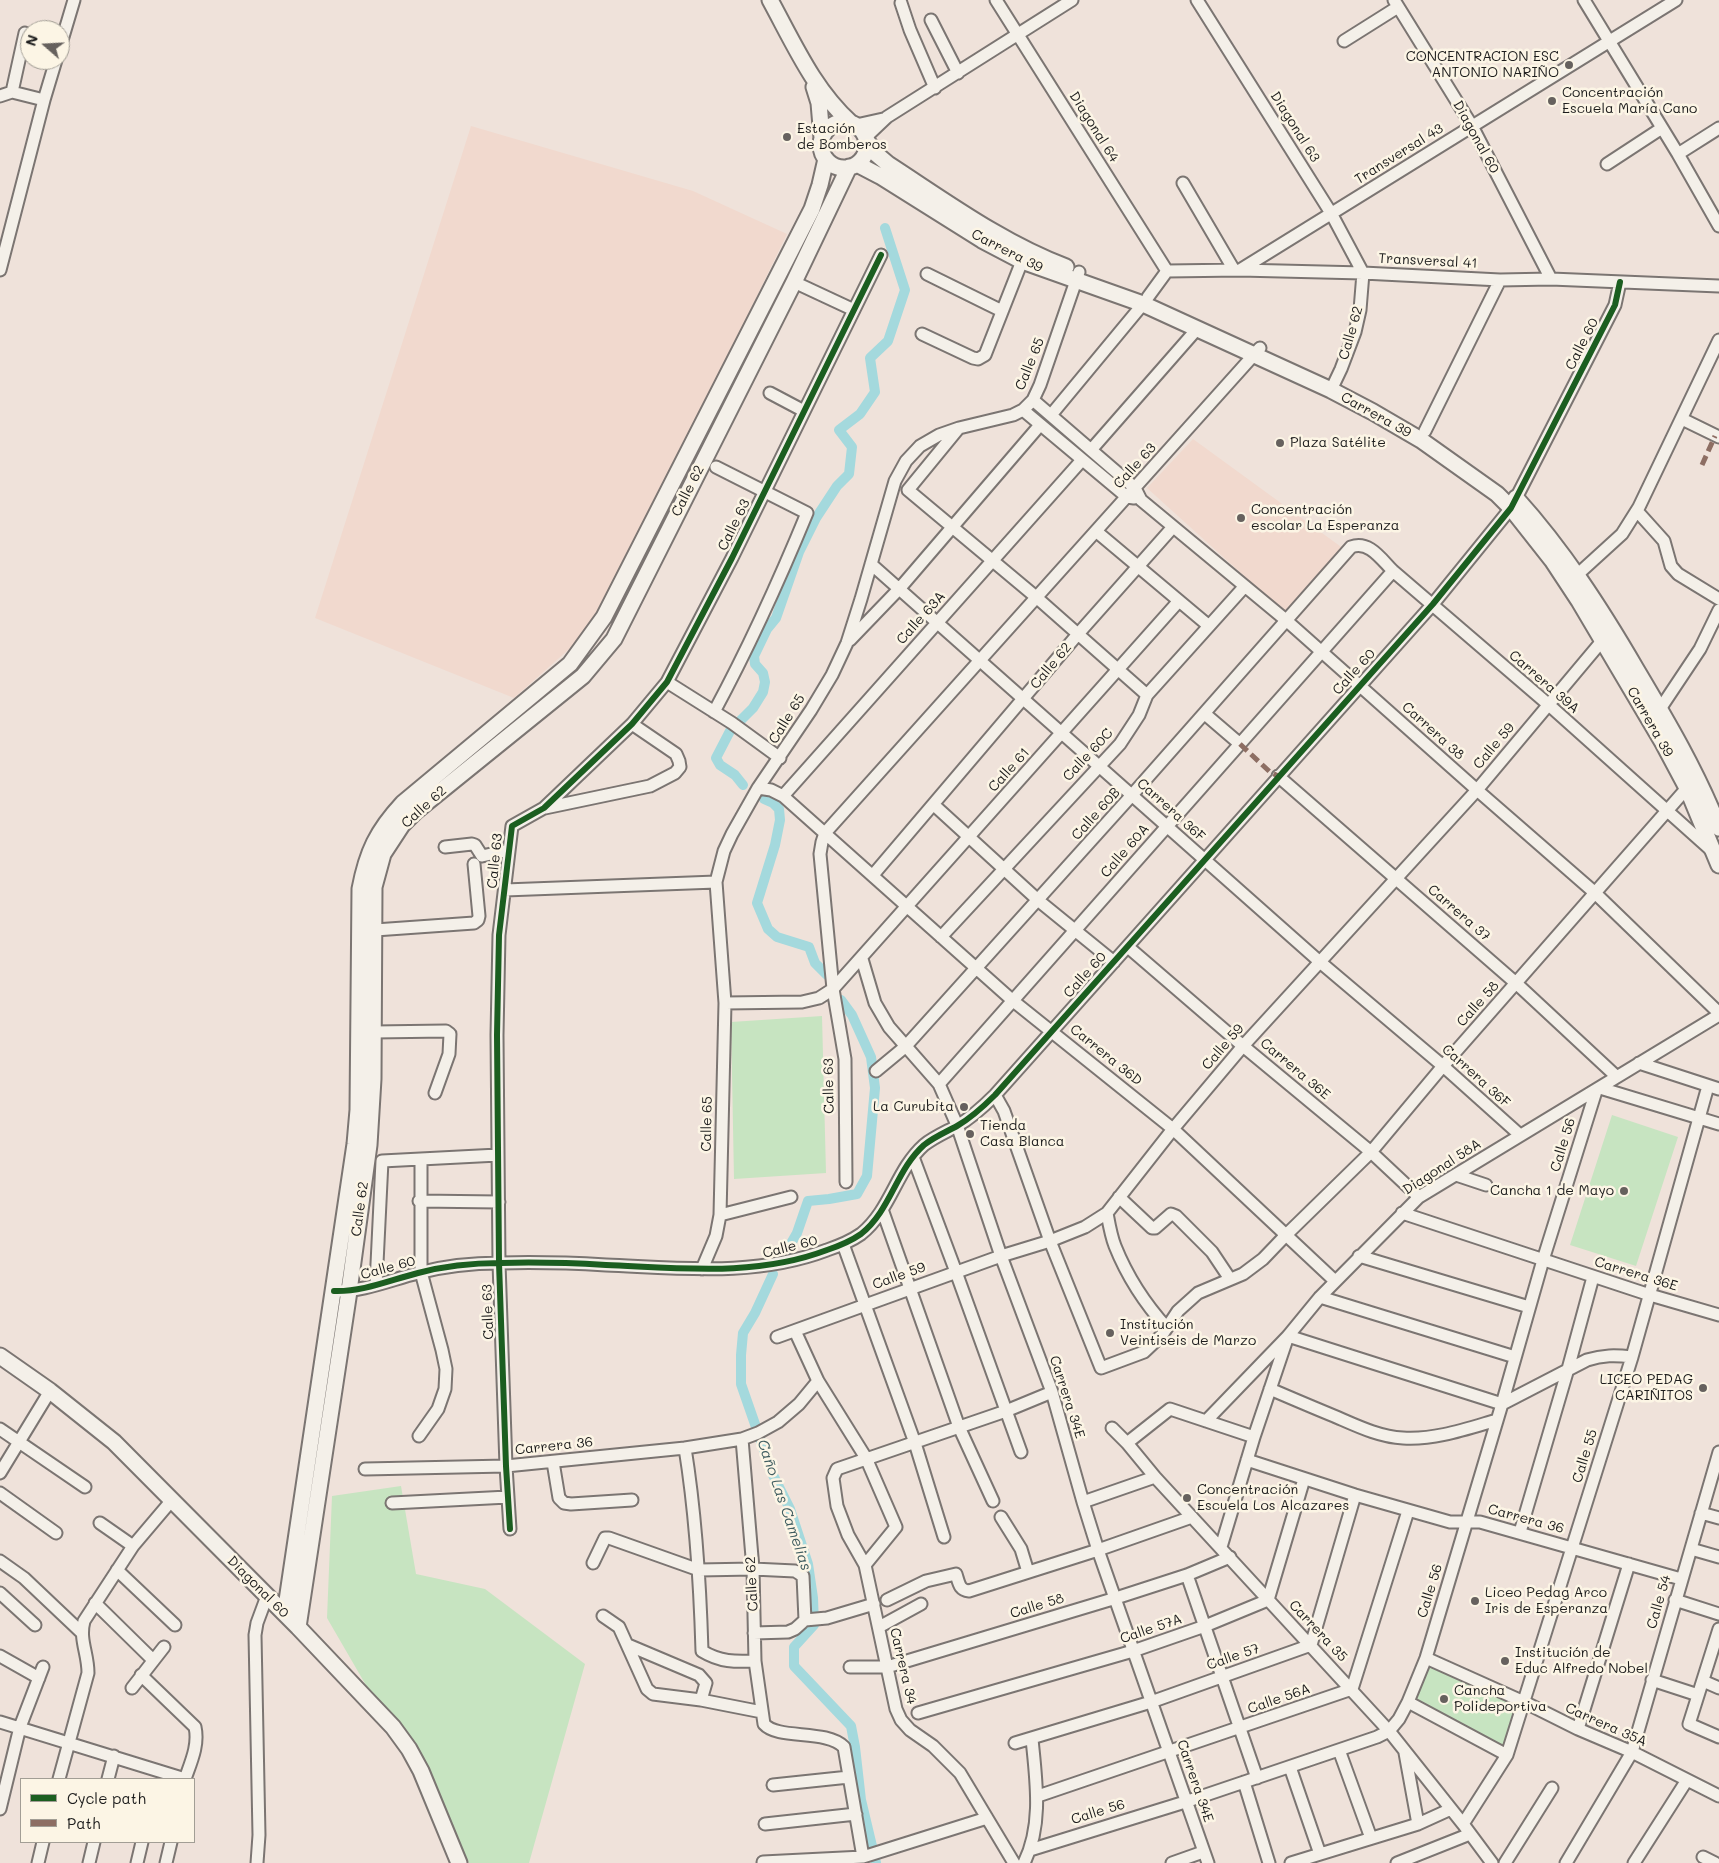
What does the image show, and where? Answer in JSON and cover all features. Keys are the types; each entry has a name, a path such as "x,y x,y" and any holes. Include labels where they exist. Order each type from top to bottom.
{"main road":[{"path":"770,0 810,74 819,103 822,149 826,159 836,166 853,165 865,154 860,132 845,122 833,124 822,138"},
{"name":"Carrera 39","path":"810,74 833,105 860,132 875,153 888,164 988,229 1111,292 1146,301 1333,386 1425,431 1490,475 1576,575 1610,626 1660,708 1696,776 1719,828"},
{"name":"Calle 62","path":"286,1614 356,1144 360,889 364,867 371,847 389,818 403,803 570,664 604,617 812,209 826,159"},
{"name":"Carrera 39","path":"853,165 880,176 982,240 1022,261 1078,276"},
{"name":"Calle 62","path":"298,1627 369,1145 374,1032 374,887 377,870 383,854 402,825 416,811 583,676 614,639 853,165"},
{"name":"Carrera 39","path":"1146,301 1197,329 1258,352"},
{"name":"Carrera 39","path":"1333,386 1421,440 1514,503 1552,560 1663,743 1687,788 1716,859"},
{"name":"Diagonal 60","path":"0,1356 50,1391 114,1442 286,1614 393,1726 421,1771 459,1863"}],"street":[{"path":"68,20 74,0"},
{"name":"Diagonal 64","path":"996,0 1167,271"},
{"path":"860,132 935,88 1072,0"},
{"name":"Diagonal 63","path":"1197,0 1331,213 1363,273"},
{"path":"1584,0 1678,154 1719,226"},
{"name":"Transversal 43","path":"1237,270 1676,0"},
{"path":"901,3 910,30 935,88"},
{"path":"1344,41 1396,4"},
{"name":"Diagonal 60","path":"1396,4 1472,126 1551,279"},
{"path":"931,20 958,73"},
{"path":"12,92 20,56"},
{"path":"0,270 53,70"},
{"path":"0,96 12,92 44,100"},
{"path":"1606,164 1662,128"},
{"path":"1678,154 1719,128"},
{"path":"1183,183 1237,270"},
{"name":"Calle 63","path":"510,1529 499,1263 497,1035 498,944 512,826 544,808 632,724 667,682 764,492 881,255"},
{"path":"922,334 978,359 985,355 1022,261"},
{"name":"Transversal 41","path":"1167,271 1237,270 1363,273 1500,280 1551,279 1719,286"},
{"path":"1051,415 1146,301 1167,271"},
{"name":"Calle 62","path":"1333,386 1355,332 1360,310 1363,273"},
{"path":"927,274 1002,311"},
{"name":"Calle 65","path":"702,1269 713,1244 720,1215 725,1003 716,882 724,851 758,788 780,758 832,674 847,643 872,564 895,481 906,461 920,446 939,435 959,428 998,420 1023,410 1033,400 1078,276"},
{"path":"1425,431 1500,280"},
{"path":"794,282 854,310"},
{"name":"Calle 60","path":"334,1291 349,1291 421,1272 465,1265 499,1263 576,1263 702,1269 761,1267 790,1262 843,1244 859,1235 873,1224 883,1212 913,1157 925,1145 982,1108 995,1095 1433,604 1514,503 1615,305 1620,282"},
{"path":"1091,450 1197,329"},
{"path":"1576,575 1622,534 1637,511 1719,340"},
{"name":"Calle 63","path":"846,1182 845,1059 834,989 820,854 826,833 1258,352"},
{"path":"770,392 804,411"},
{"name":"Carrera 38","path":"1033,400 1135,488 1141,500 1287,621 1594,892 1719,1014"},
{"name":"Carrera 38","path":"1023,410 1127,497 1141,500"},
{"path":"1682,420 1719,437"},
{"path":"847,643 900,588 1040,425"},
{"path":"959,428 908,490 1036,597 1147,695"},
{"name":"Calle 63A","path":"783,796 1082,460"},
{"path":"714,712 743,659 767,609 807,513 716,467"},
{"path":"1637,511 1664,541 1671,566 1678,574 1719,599"},
{"name":"Calle 62","path":"873,875 1078,634 1173,527"},
{"path":"1097,532 1178,602 1209,626"},
{"name":"Carrera 39A","path":"1351,548 1358,545 1370,548 1667,811 1716,859"},
{"name":"Calle 60B","path":"876,1071 906,1047 978,968 1351,548"},
{"name":"Carrera 36F","path":"872,564 1204,861 1443,1066 1520,1135"},
{"name":"Calle 60A","path":"938,1084 1393,570"},
{"name":"Calle 60C","path":"942,937 1098,765 1120,744 1131,729 1147,695 1245,586"},
{"name":"Calle 61","path":"862,959 968,836 1178,602"},
{"path":"1660,708 1700,649 1719,610"},
{"name":"Calle 59","path":"777,1337 1000,1256 1050,1241 1085,1227 1107,1213 1173,1129 1243,1046 1477,790 1602,641"},
{"path":"667,682 736,726 780,758"},
{"path":"1205,714 1240,744"},
{"path":"544,808 650,786 675,773 680,768 676,754 632,724"},
{"name":"Carrera 37","path":"1278,776 1517,984 1617,1077"},
{"name":"Carrera 36D","path":"758,788 770,790 783,796 1012,1000 1173,1129 1335,1281"},
{"name":"Calle 58","path":"1050,1241 1101,1368 1144,1352 1162,1335 1178,1310 1198,1294 1243,1274 1264,1259 1371,1152 1594,892 1687,788"},
{"path":"934,805 1039,900 1114,962"},
{"path":"446,847 472,844 475,845 482,856 509,850"},
{"path":"375,930 474,923 479,916 474,864"},
{"name":"Calle 63","path":"505,890 716,882"},
{"name":"Carrera 36E","path":"1128,946 1243,1046 1371,1152 1419,1197"},
{"path":"725,1003 802,1002 819,998 834,989 862,959"},
{"name":"Carrera 34E","path":"862,959 875,1003 889,1028 938,1084 957,1126 1000,1256 1052,1392 1082,1502 1206,1858"},
{"name":"Diagonal 58A","path":"1206,1421 1288,1336 1335,1281 1419,1197 1719,1014"},
{"path":"374,1032 446,1031 451,1036 449,1054 436,1093"},
{"path":"1639,1063 1714,1088"},
{"name":"Calle 55","path":"1464,1824 1507,1755 1632,1358 1699,1118 1714,1088"},
{"path":"1598,1089 1719,1124"},
{"name":"Calle 56","path":"1030,1850 1185,1802 1377,1737 1389,1731 1399,1719 1426,1658 1543,1260 1598,1089"},
{"path":"995,1095 1004,1111 1050,1241"},
{"path":"376,1284 382,1161 498,1155"},
{"path":"913,1157 1021,1452"},
{"path":"419,1436 438,1409 445,1389 446,1369 421,1272 420,1160"},
{"path":"1456,1175 1486,1185"},
{"path":"720,1215 791,1197"},
{"path":"1119,1197 1152,1228 1155,1228 1171,1214 1176,1216 1212,1252 1230,1279"},
{"path":"419,1201 499,1202"},
{"path":"883,1212 959,1427 993,1501"},
{"path":"1107,1213 1114,1246 1151,1310 1167,1328"},
{"name":"Carrera 36E","path":"1402,1213 1593,1277 1719,1315"},
{"path":"843,1244 915,1443 944,1537"},
{"path":"1359,1256 1529,1307"},
{"path":"1520,1532 1593,1277"},
{"path":"1320,1297 1515,1356"},
{"path":"795,1331 818,1381 866,1458 896,1527 865,1565"},
{"path":"1220,1548 1254,1437 1288,1336 1502,1404 1587,1360 1601,1356 1617,1355 1632,1358"},
{"name":"Carrera 36","path":"365,1469 506,1466 685,1448 742,1439 758,1434 778,1422 799,1404 818,1381"},
{"path":"1270,1389 1350,1423 1375,1432 1401,1438 1425,1438 1452,1433 1497,1420"},
{"path":"0,1473 50,1391"},
{"path":"866,1458 1006,1411 1052,1392"},
{"path":"1127,1443 1170,1409 1254,1437"},
{"name":"Carrera 35","path":"1112,1428 1389,1731 1464,1824 1492,1863"},
{"path":"0,1429 85,1488"},
{"name":"Calle 62","path":"742,1439 752,1569 755,1660 764,1724 772,1730 835,1740 844,1747 850,1776"},
{"path":"685,1448 693,1499 699,1570 702,1652 715,1659 734,1662 755,1660"},
{"name":"Calle 54","path":"1566,1863 1632,1752 1719,1452"},
{"name":"Carrera 34","path":"866,1458 837,1469 833,1478 837,1506 848,1535 865,1565 896,1709 901,1720 910,1730 938,1751 960,1773 1014,1863"},
{"name":"Carrera 36","path":"1247,1460 1304,1479 1450,1522 1480,1522 1681,1579"},
{"path":"553,1462 559,1498 564,1503 632,1500"},
{"path":"1082,1502 1156,1477"},
{"path":"1268,1600 1304,1479"},
{"path":"0,1493 56,1533"},
{"path":"1311,1645 1355,1494"},
{"path":"392,1503 508,1497"},
{"path":"59,1778 88,1673 88,1661 81,1632 84,1621 133,1546 172,1500"},
{"path":"1352,1690 1408,1510"},
{"path":"1701,1513 1719,1518"},
{"path":"1001,1517 1020,1549 1028,1572"},
{"path":"887,1600 926,1581 956,1574 960,1587 963,1591 969,1592 1192,1517"},
{"path":"100,1523 133,1546"},
{"path":"593,1563 605,1538 612,1538 699,1570 752,1569 795,1571 803,1576 808,1620"},
{"path":"1690,1549 1719,1557"},
{"name":"Calle 58","path":"850,1668 887,1667 1116,1598 1188,1575 1230,1558"},
{"path":"0,1561 24,1578 81,1632"},
{"path":"1578,1729 1630,1564"},
{"path":"117,1570 175,1625"},
{"path":"1188,1575 1257,1778"},
{"path":"0,1593 35,1625"},
{"path":"257,1863 259,1834 255,1635 257,1623 267,1596"},
{"name":"Calle 57A","path":"918,1713 1133,1652 1205,1626 1268,1600"},
{"path":"1675,1600 1719,1614"},
{"path":"95,1604 153,1660"},
{"path":"754,1633 788,1632 796,1629 808,1620 827,1618 874,1604"},
{"path":"879,1627 921,1604"},
{"path":"603,1616 619,1627 647,1689 653,1694 701,1700 762,1712"},
{"path":"1719,1630 1689,1724 1719,1738"},
{"path":"628,1645 699,1676 706,1683 701,1700"},
{"name":"Calle 57","path":"1015,1743 1152,1702 1311,1645"},
{"path":"132,1688 164,1647"},
{"path":"0,1656 41,1672 20,1727 3,1787 0,1809"},
{"name":"Carrera 35A","path":"1426,1658 1632,1752 1719,1796"},
{"path":"142,1675 195,1727 197,1736 195,1750 185,1778"},
{"path":"1652,1680 1698,1695"},
{"path":"1703,1681 1719,1688"},
{"name":"Calle 56A","path":"1038,1796 1352,1690"},
{"path":"1408,1702 1507,1755"},
{"path":"0,1722 114,1756 158,1775 178,1778"},
{"path":"1024,1863 1030,1850 1038,1796 1032,1739"},
{"path":"1339,1750 1371,1838"},
{"path":"1404,1751 1418,1824"},
{"path":"108,1778 114,1756"},
{"path":"1290,1767 1320,1854"},
{"path":"772,1785 850,1776 856,1814 866,1856"},
{"path":"1634,1863 1687,1780"},
{"path":"1244,1782 1269,1863"},
{"path":"1506,1863 1552,1788"},
{"path":"1292,1863 1418,1824 1451,1809"},
{"path":"765,1824 856,1814"},
{"path":"763,1862 866,1856 987,1818"},
{"path":"1397,1863 1470,1834"},
{"path":"38,1863 44,1843"},
{"path":"89,1863 94,1843"},
{"path":"138,1863 142,1843"},
{"path":"166,1863 171,1843"},
{"path":"1703,1857 1715,1863"},
{"path":"1172,1863 1206,1858"}],"shaded area":[{"path":"471,126 693,191 787,234 739,333 585,635 514,698 315,618"},
{"name":"Concentración escolar La Esperanza","path":"1193,439 1344,549 1284,612 1147,488"}],"green space":[{"path":"822,1016 826,1173 734,1179 731,1022"},
{"name":"Cancha 1 de Mayo","path":"1612,1115 1678,1137 1636,1266 1570,1245"},
{"path":"401,1486 416,1574 485,1589 585,1664 529,1863 469,1863 327,1618 332,1496"},
{"path":"1426,1658 1524,1702 1507,1755 1408,1702"}],"waterway":[{"name":"Caño Las Camelias","path":"743,785 735,775 720,765 716,758 730,731 753,708 763,692 765,682 763,673 755,664 754,656 767,629 776,618 799,552 816,518 837,486 849,474 852,447 839,430 860,414 875,392 870,358 888,341 905,290 885,228"},
{"name":"Caño Las Camelias","path":"764,799 773,803 779,809 780,820 775,845 757,903 768,929 777,937 809,947 815,963 827,975"},
{"name":"Caño Las Camelias","path":"785,1254 797,1233 808,1201 857,1194 867,1176 875,1088 871,1057 852,1015 841,1000"},
{"name":"Caño Las Camelias","path":"773,1274 755,1313 743,1333 741,1384 772,1473 790,1509 808,1564 813,1598 814,1625 794,1647 794,1666 851,1726 861,1800 876,1863"}],"marked path":[{"path":"1702,465 1715,436"},
{"path":"1240,744 1270,772 1278,776"}],"cycle path":[{"path":"510,1529 499,1263 497,1035 499,935 512,826 544,808 632,724 667,682 732,558 881,255"},
{"path":"334,1291 366,1288 438,1268 459,1265 554,1263 718,1269 773,1264 800,1259 827,1250 861,1234 880,1213 914,1155 928,1142 967,1119 995,1095 1433,604 1511,508 1615,305 1620,282"}],"place":[{"name":"CONCENTRACION ESC ANTONIO NARIÑO","path":"1569,65"},
{"name":"Concentración Escuela María Cano","path":"1552,101"},
{"name":"Estación de Bomberos","path":"787,137"},
{"name":"Plaza Satélite","path":"1280,443"},
{"name":"Concentración escolar La Esperanza","path":"1241,518"},
{"name":"La Curubita","path":"964,1107"},
{"name":"Tienda Casa Blanca","path":"970,1134"},
{"name":"Cancha 1 de Mayo","path":"1624,1191"},
{"name":"Institución Veintiseis de Marzo","path":"1110,1333"},
{"name":"LICEO PEDAG CARIÑITOS","path":"1703,1388"},
{"name":"Concentración Escuela Los Alcazares","path":"1187,1498"},
{"name":"Liceo Pedag Arco Iris de Esperanza","path":"1475,1601"},
{"name":"Institución de Educ Alfredo Nobel","path":"1505,1661"},
{"name":"Cancha Polideportiva","path":"1444,1699"}]}
